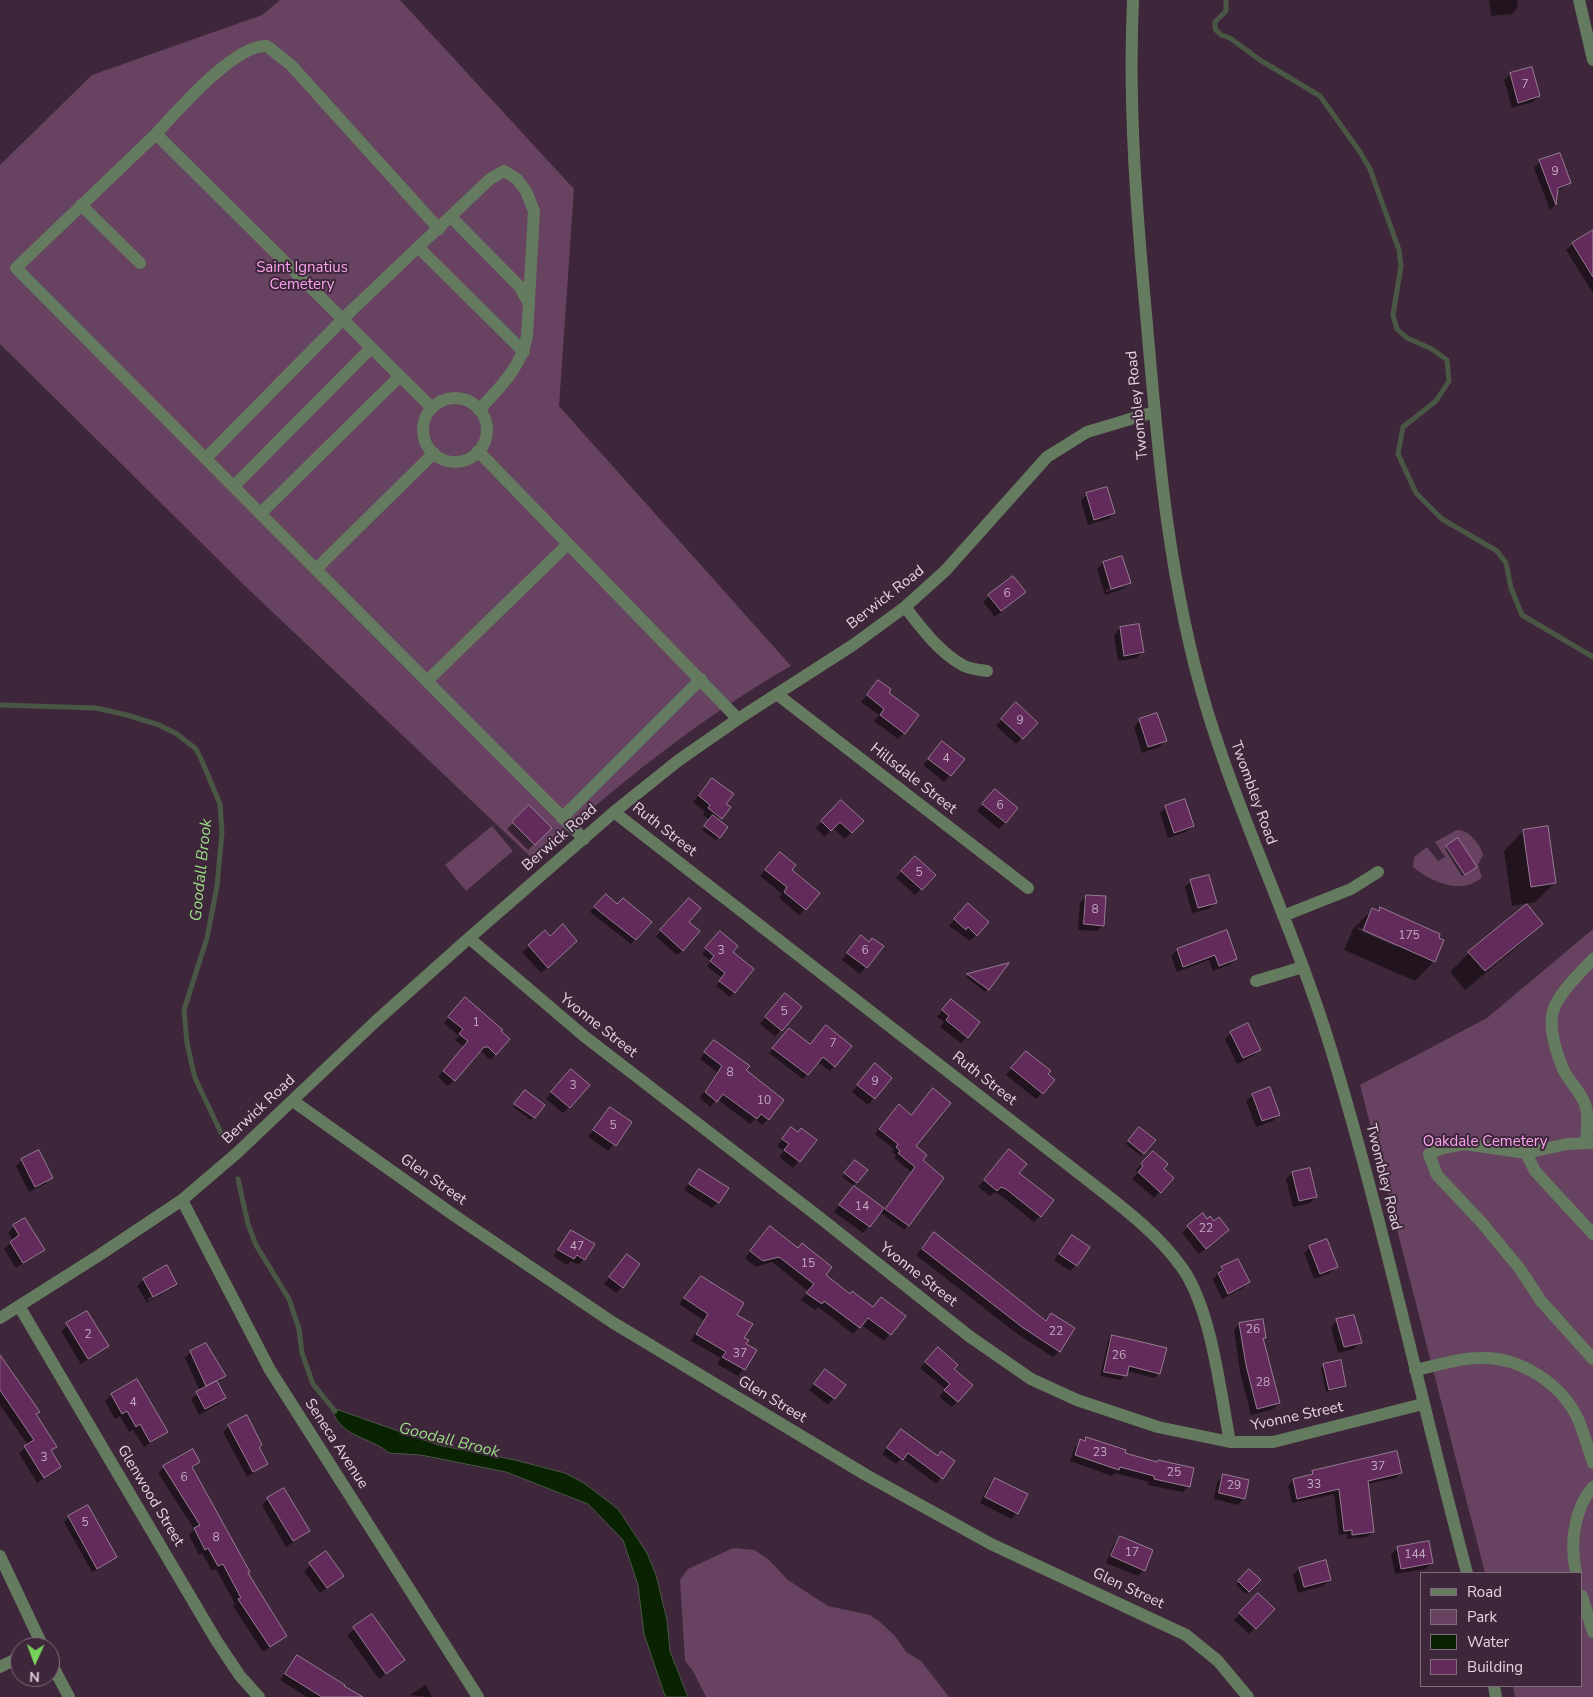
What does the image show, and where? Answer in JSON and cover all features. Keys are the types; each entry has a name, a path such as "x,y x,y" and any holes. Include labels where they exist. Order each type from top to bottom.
{"street":[{"name":"Twombley Road","path":"1133,0 1134,173 1154,412 1172,554 1201,687 1232,787 1319,1010 1350,1112 1467,1572"},
{"path":"1579,0 1593,60"},
{"path":"440,229 291,65 267,46 249,49 232,60 16,268 317,568 584,839"},
{"path":"156,134 431,407"},
{"path":"206,458 344,320 498,173 504,171 517,179 526,190 534,211 530,306 524,352 514,371 479,410"},
{"path":"81,205 140,263"},
{"path":"452,218 520,287 530,306"},
{"path":"419,248 524,352"},
{"path":"234,486 371,348"},
{"path":"261,513 400,376"},
{"path":"454,398 466,401 479,410 486,422 486,438 478,451 472,456 448,461 434,453 426,445 423,422 431,407 454,398"},
{"name":"Berwick Road","path":"0,1318 102,1254 182,1200 293,1100 376,1021 614,812 680,760 738,719 778,695 905,608 950,566 1047,457 1087,432 1117,421 1154,412"},
{"path":"478,451 738,719"},
{"path":"317,568 434,453"},
{"path":"427,681 568,544"},
{"path":"905,608 927,634 958,662 971,668 987,671"},
{"path":"562,818 700,679"},
{"name":"Hillsdale Street","path":"778,695 1028,888"},
{"name":"Ruth Street","path":"614,812 1112,1199 1158,1238 1184,1271 1201,1310 1230,1442"},
{"path":"1283,916 1351,889 1378,872"},
{"name":"Yvonne Street","path":"469,938 584,1036 819,1217 969,1336 1009,1365 1049,1389 1158,1427 1230,1442 1255,1444 1273,1442 1423,1404"},
{"path":"1593,959 1560,998 1553,1011 1552,1023 1558,1054 1565,1072 1585,1104 1590,1142 1526,1153 1464,1144 1443,1148 1429,1154 1438,1175 1482,1223 1520,1269 1541,1301 1593,1359"},
{"path":"1256,981 1303,967"},
{"name":"Glen Street","path":"293,1100 455,1216 612,1322 858,1470 991,1544 1186,1635 1218,1661 1248,1697"},
{"path":"1526,1153 1535,1171 1593,1234"},
{"name":"Seneca Avenue","path":"182,1200 270,1370 478,1697"},
{"name":"Glenwood Street","path":"19,1306 216,1640 240,1676 259,1697"},
{"path":"1415,1370 1477,1358 1511,1362 1529,1370 1546,1380 1569,1404 1578,1419 1593,1462"},
{"path":"1576,1572 1572,1542 1582,1507 1593,1487"},
{"path":"0,1556 37,1637"},
{"path":"1583,1598 1593,1632"},
{"path":"60,1680 69,1697"}],"green space":[{"name":"Saint Ignatius Cemetery","path":"280,0 400,0 574,189 559,406 791,666 723,709 657,756 594,807 534,860 244,585 0,344 0,165 92,75 262,15"},
{"path":"492,826 513,851 466,891 445,865"},
{"path":"1457,830 1470,835 1480,847 1483,855 1478,865 1482,877 1466,886 1447,885 1429,878 1413,867 1414,857 1427,847 1438,861 1445,857 1435,842"},
{"name":"Oakdale Cemetery","path":"1593,929 1593,1697 1515,1697 1513,1687 1583,1687 1583,1572 1485,1572 1360,1085 1487,1018"},
{"path":"733,1548 755,1550 769,1560 788,1580 828,1606 870,1615 895,1636 906,1652 921,1661 949,1697 706,1697 693,1671 685,1661 680,1580 688,1569"}],"water":[{"path":"330,1407 438,1445 515,1460 565,1473 584,1483 618,1509 647,1553 656,1575 667,1620 670,1651 688,1697 666,1697 644,1634 638,1585 623,1540 588,1504 506,1472 421,1455 389,1453 346,1429 339,1422"}],"building":[{"path":"1532,67 1540,96 1518,103 1510,73"},
{"path":"1560,153 1571,183 1558,188 1556,205 1539,160"},
{"path":"1593,230 1593,277 1572,243"},
{"path":"1107,487 1115,513 1094,520 1086,493"},
{"path":"1122,556 1131,583 1111,589 1103,562"},
{"path":"1013,576 1026,592 1001,611 988,595"},
{"path":"1139,624 1144,652 1124,656 1120,627"},
{"path":"878,680 891,689 889,693 919,715 905,734 880,715 884,709 867,695"},
{"path":"1016,702 1038,723 1023,739 1001,719"},
{"path":"1157,713 1167,741 1148,747 1139,719"},
{"path":"942,741 965,759 951,776 928,759"},
{"path":"712,778 734,794 726,804 731,807 722,819 708,808 710,805 699,796"},
{"path":"995,789 1018,808 1006,823 982,804"},
{"path":"1185,799 1194,826 1174,833 1165,806"},
{"path":"841,800 864,821 852,833 840,822 831,831 821,821"},
{"path":"529,805 552,828 535,845 512,822"},
{"path":"713,815 728,827 720,838 704,826"},
{"path":"1548,826 1556,883 1531,887 1523,830"},
{"path":"1458,838 1477,867 1465,875 1446,846"},
{"path":"780,852 796,865 792,870 820,893 806,910 784,892 787,887 765,870"},
{"path":"915,856 936,875 922,890 901,871"},
{"path":"1209,875 1217,903 1198,908 1190,880"},
{"path":"606,894 617,904 623,898 652,922 636,940 594,907"},
{"path":"1086,895 1106,896 1104,926 1084,924"},
{"path":"689,898 701,908 689,922 700,931 683,951 660,930"},
{"path":"968,903 989,922 977,936 968,927 966,930 954,919"},
{"path":"1527,904 1543,924 1485,971 1468,952"},
{"path":"1380,907 1440,934 1439,938 1444,940 1435,962 1363,930 1372,908 1379,911"},
{"path":"563,924 577,941 548,968 528,945 545,930 550,936"},
{"path":"1227,930 1237,959 1219,966 1215,955 1183,967 1177,949"},
{"path":"720,931 738,946 733,952 754,969 735,993 719,981 725,973 710,961 714,956 705,948"},
{"path":"861,935 869,942 872,938 884,946 867,968 847,953"},
{"path":"1009,963 989,990 967,974"},
{"path":"785,993 802,1007 782,1031 765,1017"},
{"path":"465,997 503,1030 501,1031 510,1039 496,1055 488,1047 484,1047 455,1081 443,1071 468,1041 459,1034 463,1029 448,1017"},
{"path":"951,999 980,1022 968,1038 946,1020 949,1016 942,1010"},
{"path":"1248,1023 1261,1050 1243,1058 1230,1032"},
{"path":"826,1025 852,1046 835,1067 823,1057 808,1075 772,1048 789,1028 810,1044"},
{"path":"714,1040 750,1066 746,1070 784,1100 769,1120 761,1114 757,1119 723,1094 717,1102 705,1092 722,1066 704,1052"},
{"path":"1026,1051 1051,1071 1048,1074 1055,1080 1043,1094 1011,1068"},
{"path":"875,1063 892,1078 875,1099 857,1085"},
{"path":"571,1069 590,1085 570,1108 551,1092"},
{"path":"1270,1087 1280,1115 1262,1121 1252,1094"},
{"path":"933,1088 951,1103 916,1146 927,1155 923,1160 944,1178 909,1226 885,1209 915,1167 898,1153 900,1151 896,1147 898,1144 879,1129 899,1104 911,1115"},
{"path":"525,1090 545,1105 535,1118 514,1104"},
{"path":"610,1107 632,1122 616,1146 593,1130"},
{"path":"791,1127 798,1132 801,1128 817,1140 800,1162 784,1150 789,1144 782,1139"},
{"path":"1139,1127 1156,1140 1144,1154 1128,1141"},
{"path":"1009,1149 1027,1164 1019,1173 1054,1200 1041,1217 1006,1189 1001,1187 997,1191 984,1180"},
{"path":"39,1150 53,1178 35,1187 21,1159"},
{"path":"1153,1151 1168,1164 1164,1169 1174,1178 1161,1193 1138,1172 1143,1166 1141,1164"},
{"path":"855,1160 868,1170 857,1183 844,1173"},
{"path":"1310,1168 1317,1197 1299,1201 1292,1172"},
{"path":"699,1169 729,1188 719,1203 689,1184"},
{"path":"854,1186 884,1208 870,1227 839,1205"},
{"path":"1203,1213 1207,1219 1210,1216 1214,1221 1219,1217 1229,1230 1206,1249 1187,1226"},
{"path":"25,1218 45,1250 23,1263 10,1242 19,1235 13,1225"},
{"path":"770,1226 798,1248 802,1243 832,1267 826,1275 850,1294 852,1291 873,1307 881,1297 906,1316 891,1335 868,1318 860,1328 824,1301 822,1304 806,1293 814,1284 779,1257 763,1261 750,1251"},
{"path":"571,1230 595,1244 585,1260 577,1255 574,1259 558,1250"},
{"path":"934,1232 1046,1321 1051,1313 1075,1328 1060,1352 1022,1327 922,1249"},
{"path":"1072,1235 1090,1247 1077,1266 1059,1254"},
{"path":"1327,1239 1338,1267 1320,1274 1309,1246"},
{"path":"627,1254 640,1264 623,1288 609,1277"},
{"path":"1238,1259 1250,1282 1228,1294 1218,1273 1223,1270 1221,1267"},
{"path":"167,1265 177,1284 153,1297 143,1279"},
{"path":"701,1276 744,1303 737,1315 753,1324 744,1338 749,1340 746,1344 757,1350 745,1370 722,1357 726,1352 696,1334 708,1314 684,1298"},
{"path":"87,1311 109,1346 88,1359 66,1323"},
{"path":"1354,1315 1362,1343 1344,1347 1336,1319"},
{"path":"1263,1319 1266,1338 1263,1338 1280,1403 1257,1409 1246,1365 1239,1323"},
{"path":"1112,1335 1167,1348 1160,1374 1129,1366 1127,1376 1104,1372"},
{"path":"206,1343 226,1376 206,1386 190,1351"},
{"path":"938,1347 958,1365 954,1369 973,1385 958,1402 944,1390 950,1384 925,1362"},
{"path":"0,1355 40,1412 36,1414 57,1447 51,1450 61,1467 44,1478 24,1446 34,1440 0,1390"},
{"path":"1341,1360 1346,1386 1329,1390 1323,1364"},
{"path":"825,1369 846,1385 835,1399 814,1384"},
{"path":"137,1379 168,1432 150,1442 140,1424 136,1427 127,1411 122,1414 111,1394"},
{"path":"217,1381 226,1398 205,1409 196,1392"},
{"path":"247,1415 262,1445 259,1447 268,1464 253,1472 228,1425"},
{"path":"901,1429 938,1456 941,1451 955,1461 943,1479 908,1453 903,1460 887,1448"},
{"path":"1086,1437 1126,1450 1125,1453 1157,1462 1158,1460 1194,1468 1190,1487 1154,1479 1154,1476 1120,1467 1119,1470 1075,1455 1080,1439 1085,1441"},
{"path":"193,1449 200,1462 192,1467 250,1572 248,1573 287,1636 270,1647 238,1599 241,1598 223,1564 218,1566 208,1548 205,1550 194,1528 200,1525 163,1466"},
{"path":"1397,1451 1402,1473 1368,1481 1374,1532 1352,1535 1352,1530 1344,1531 1339,1489 1297,1499 1293,1479 1313,1474 1312,1471"},
{"path":"1223,1474 1249,1480 1245,1499 1219,1493"},
{"path":"995,1478 1028,1494 1018,1514 985,1497"},
{"path":"284,1488 310,1531 293,1541 267,1498"},
{"path":"88,1505 117,1557 97,1569 68,1516"},
{"path":"1120,1536 1153,1550 1145,1571 1111,1556"},
{"path":"1429,1541 1433,1563 1401,1569 1397,1547"},
{"path":"326,1551 344,1576 327,1588 309,1563"},
{"path":"1326,1560 1331,1580 1304,1587 1299,1568"},
{"path":"1249,1569 1261,1580 1249,1592 1238,1581"},
{"path":"1258,1593 1275,1609 1256,1629 1239,1613"},
{"path":"372,1614 405,1660 386,1674 353,1627"},
{"path":"297,1655 363,1697 322,1697 285,1674"}],"waterway":[{"path":"1226,0 1226,11 1215,22 1215,29 1221,35 1230,38 1260,60 1320,96 1360,152 1370,169 1399,250 1401,266 1393,315 1397,329 1407,338 1432,349 1447,360 1449,381 1436,401 1403,427 1398,454 1416,493 1442,519 1497,551 1506,563 1511,588 1522,615 1593,657"},
{"name":"Goodall Brook","path":"0,705 96,708 159,725 177,734 196,749 220,804 222,832 217,886 207,938 184,1010 187,1043 195,1078 222,1135"},
{"name":"Goodall Brook","path":"238,1179 248,1224 256,1245 289,1299 299,1329 302,1353 313,1384 335,1411"}]}
